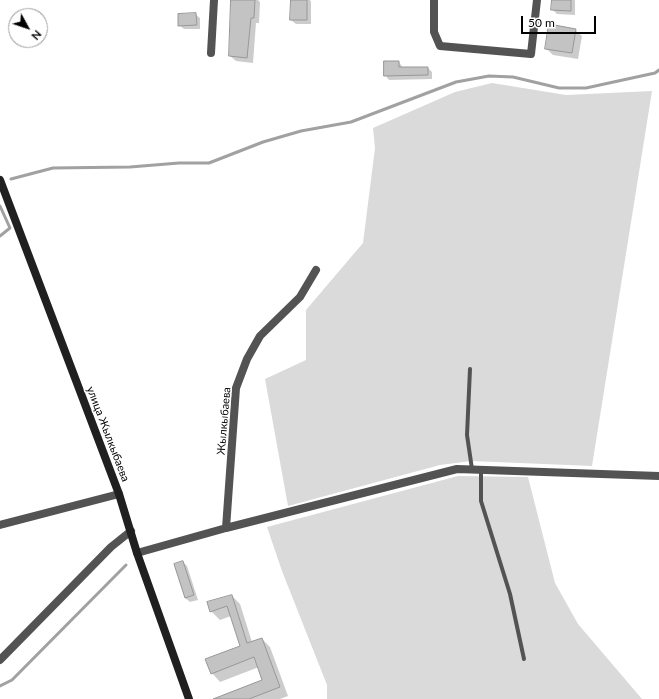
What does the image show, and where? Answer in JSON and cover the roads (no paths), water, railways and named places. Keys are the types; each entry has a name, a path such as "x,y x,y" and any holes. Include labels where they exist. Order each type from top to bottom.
{"main road":[{"name":"улица Жылкыбаева","path":"0,180 119,494 137,553 189,699"}],"street":[{"path":"211,54 214,0"},
{"path":"434,0 434,32 440,46 530,54 537,0"},
{"name":"Жылкыбаева","path":"226,528 236,388 247,359 260,336 300,297 316,270"},
{"path":"137,553 226,528 457,469 659,476"},
{"path":"0,525 119,494"},
{"path":"0,660 111,547 131,531"}],"lane":[{"path":"470,369 467,435 472,469"},
{"path":"481,469 481,501 510,594 524,659"}],"waterway":[{"path":"11,179 53,168 130,167 179,163 209,163 263,142 301,131 351,122 456,82 489,76 513,77 559,88 586,88 655,73 659,70"},
{"path":"0,206 10,228 0,236"},
{"path":"0,686 12,680 126,565"}]}
